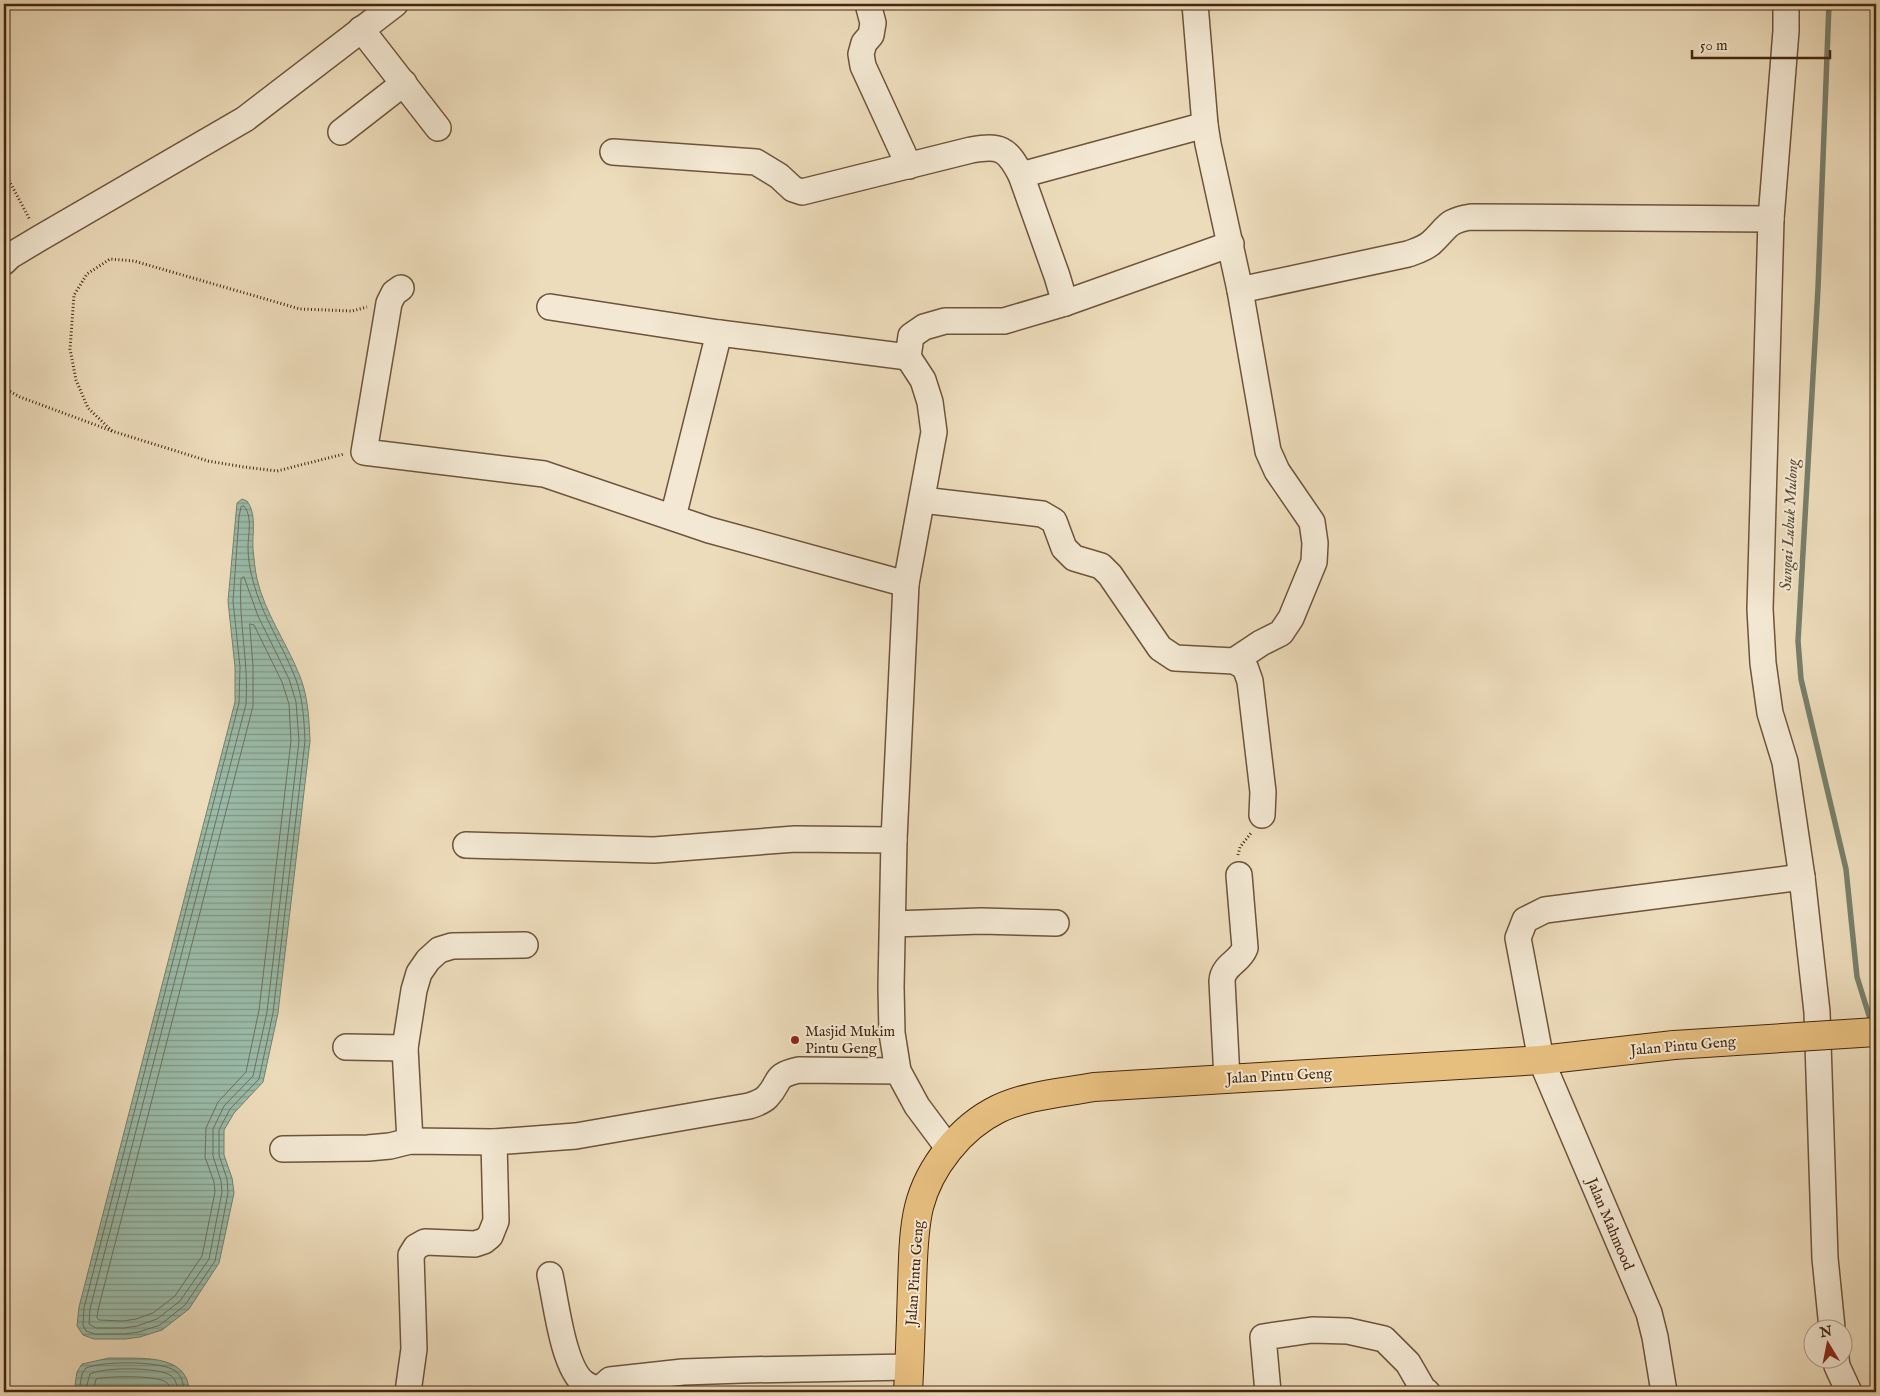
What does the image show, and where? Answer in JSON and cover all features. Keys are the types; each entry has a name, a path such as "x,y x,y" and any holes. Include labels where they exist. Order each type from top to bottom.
{"main road":[{"name":"Jalan Pintu Geng","path":"909,1380 914,1250 920,1206 933,1172 949,1148 971,1126 998,1109 1030,1098 1094,1087 1541,1060 1674,1045 1876,1032"}],"street":[{"path":"4,262 40,238 244,118 395,4"},
{"path":"868,4 872,23 871,35 864,43 860,54 863,66 909,166"},
{"path":"1195,4 1205,125 1240,290 1268,451 1277,471 1312,522 1315,543 1314,562 1291,618 1281,632 1234,661"},
{"path":"1786,4 1786,30 1771,219 1760,609 1763,663 1770,713 1785,762 1802,877 1817,1012 1825,1258 1831,1318"},
{"path":"361,29 438,128"},
{"path":"341,132 404,83"},
{"path":"1021,174 1205,125"},
{"path":"613,152 756,162 779,176 793,189 802,192 971,150 992,147 1010,155 1021,174 1065,303"},
{"path":"1240,290 1408,254 1431,243 1448,224 1458,219 1771,219"},
{"path":"949,1148 917,1106 898,1071 892,1033 894,840 906,584 934,432 930,402 923,380 908,357 910,336 924,327 945,321 1004,321 1065,303 1230,244"},
{"path":"397,291 389,303 364,452 544,474 709,530 906,584"},
{"path":"550,307 719,333 908,357"},
{"path":"673,517 719,333"},
{"path":"922,500 1042,514 1054,521 1064,548 1074,558 1101,566 1110,575 1160,648 1175,658 1234,661 1244,667 1250,681 1263,792 1262,815"},
{"path":"466,845 654,850 795,839 894,840"},
{"path":"1227,1079 1222,981 1226,968 1240,956 1244,948 1239,875"},
{"name":"Jalan Mahmood","path":"1664,1392 1649,1313 1541,1060 1518,938 1526,920 1545,910 1802,877"},
{"path":"893,924 981,921 1056,923"},
{"path":"410,1141 405,1048 414,990 419,973 428,960 439,950 452,946 525,945"},
{"path":"346,1047 405,1048"},
{"path":"282,1149 368,1148 390,1146 410,1141 494,1142 576,1136 749,1106 767,1097 778,1078 787,1072 799,1070 898,1071"},
{"path":"408,1392 414,1349 411,1255 416,1246 425,1242 475,1244 484,1242 490,1236 496,1221 494,1142"},
{"path":"550,1275 566,1350 573,1369 583,1383 598,1391 610,1380 683,1372 752,1370 909,1380"},
{"path":"1268,1392 1263,1338 1312,1330 1348,1331 1384,1340 1408,1363 1423,1389 1427,1392"},
{"path":"1838,1368 1849,1392"}],"path":[{"path":"4,171 40,238"},
{"path":"112,431 88,408 76,380 70,349 74,295 88,274 110,259 134,261 300,309 356,311 397,291"},
{"path":"4,388 20,398 112,431 208,460 244,467 277,471 355,451 364,452"},
{"path":"1239,875 1239,851 1262,815"}],"water":[{"path":"242,499 247,501 252,512 253,549 257,579 270,616 294,662 302,682 309,724 310,741 278,1013 263,1082 234,1113 224,1130 224,1155 232,1178 234,1193 219,1263 189,1309 162,1330 140,1337 125,1339 94,1339 83,1335 77,1326 79,1307 235,702 235,667 228,601 237,503"},
{"path":"109,1358 160,1360 171,1364 180,1370 187,1379 189,1392 74,1392 77,1372 82,1364"}],"waterway":[{"name":"Sungai Lubuk Mulong","path":"1829,4 1818,288 1798,641 1801,679 1846,869 1857,977 1872,1025"},
{"name":"Sungai Lubuk Mulong","path":"1876,1193 1873,1237 1876,1276"}],"place":[{"name":"Masjid Mukim Pintu Geng","path":"795,1040"}]}
